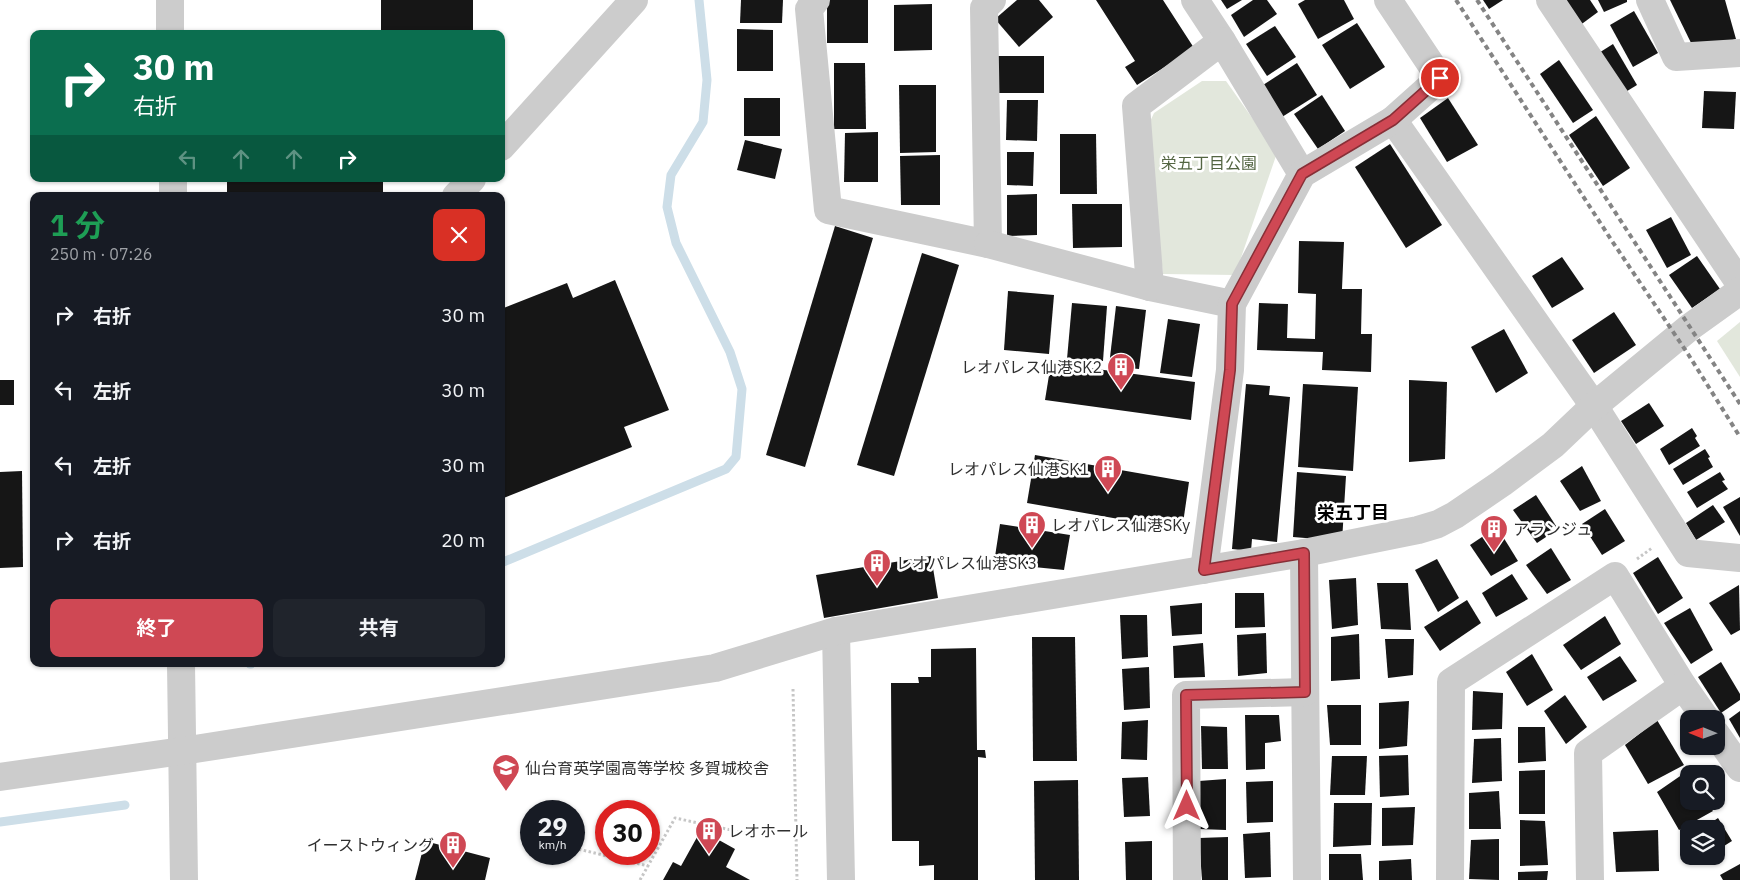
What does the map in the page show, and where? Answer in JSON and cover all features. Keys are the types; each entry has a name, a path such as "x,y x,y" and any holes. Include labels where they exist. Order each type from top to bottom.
{"street":[{"path":"170,0 170,30"},
{"path":"505,143 634,0"},
{"path":"816,0 809,9 828,210 988,244 1150,287 1232,304"},
{"path":"988,244 984,8 992,0"},
{"path":"1194,0 1222,41 1302,174"},
{"path":"1204,570 1230,370 1232,304 1302,174 1393,120 1440,78 1388,0"},
{"path":"1550,0 1740,284"},
{"path":"1650,0 1676,57 1740,53"},
{"path":"1150,287 1136,106 1222,41"},
{"path":"1393,120 1594,406 1688,553 1740,558"},
{"path":"460,192 469,182"},
{"path":"0,777 182,751 715,668 836,631 1304,553 1418,530 1438,524 1502,483 1553,445 1594,406 1690,327 1740,291"},
{"path":"1304,553 1307,880"},
{"path":"1450,880 1451,682 1615,576 1700,710"},
{"path":"836,631 841,880"},
{"path":"180,667 184,880"},
{"path":"1590,880 1588,753 1683,686"},
{"path":"1187,880 1186,695 1305,692"},
{"path":"1725,747 1740,768"}],"path":[{"path":"1615,576 1674,531"},
{"path":"793,689 797,880"},
{"path":"640,880 674,818 754,835"},
{"path":"585,851 648,866"}],"green space":[{"name":"栄五丁目公園","path":"1202,81 1226,81 1277,153 1235,275 1163,274 1147,128 1154,113"},
{"path":"1740,322 1740,377 1717,341"}],"building":[{"path":"381,0 473,0 473,30 381,30"},
{"path":"741,0 783,0 782,23 740,23"},
{"path":"827,0 868,0 868,43 827,43"},
{"path":"1017,0 1039,0 1053,17 1019,47 995,19"},
{"path":"1096,0 1163,0 1194,48 1137,85 1125,67 1135,61"},
{"path":"1221,0 1242,0 1227,9"},
{"path":"1253,0 1267,0 1277,14 1244,37 1231,15"},
{"path":"1305,0 1344,0 1354,19 1318,39 1298,4"},
{"path":"1483,0 1503,0 1489,9"},
{"path":"1561,0 1590,0 1598,12 1579,26"},
{"path":"1598,0 1627,0 1627,2 1604,12"},
{"path":"1670,0 1725,0 1736,39 1695,51"},
{"path":"932,4 932,50 894,51 894,5"},
{"path":"1634,11 1658,53 1633,67 1610,25"},
{"path":"1357,23 1385,67 1350,89 1322,45"},
{"path":"1275,26 1296,57 1267,76 1246,44"},
{"path":"737,29 773,30 773,71 737,71"},
{"path":"1613,44 1637,85 1619,96 1594,56"},
{"path":"989,56 1044,56 1044,93 990,93"},
{"path":"1559,60 1593,110 1573,123 1540,74"},
{"path":"834,63 865,63 866,129 834,129"},
{"path":"1297,63 1317,95 1282,117 1263,85"},
{"path":"899,85 936,85 936,152 900,153"},
{"path":"1704,91 1736,92 1734,129 1702,128"},
{"path":"1322,95 1345,131 1318,149 1294,114"},
{"path":"744,98 780,98 780,136 744,136"},
{"path":"1448,98 1478,145 1447,162 1420,118"},
{"path":"1007,100 1038,100 1037,141 1006,140"},
{"path":"1596,116 1630,168 1603,186 1569,135"},
{"path":"878,132 878,182 844,182 845,133"},
{"path":"1060,134 1096,134 1097,194 1060,194"},
{"path":"745,140 782,149 775,179 737,170"},
{"path":"1390,144 1442,225 1406,248 1355,167"},
{"path":"1007,152 1034,152 1033,186 1007,185"},
{"path":"940,155 940,205 901,205 900,156"},
{"path":"227,182 383,182 383,192 227,192"},
{"path":"1037,194 1037,235 1007,236 1007,195"},
{"path":"1072,204 1122,204 1122,247 1073,248"},
{"path":"1671,217 1691,255 1667,268 1646,230"},
{"path":"835,226 873,238 805,467 766,455"},
{"path":"1299,241 1344,242 1342,289 1362,289 1361,334 1372,334 1371,372 1322,370 1323,352 1257,350 1259,303 1288,304 1287,338 1315,339 1316,294 1298,293"},
{"path":"922,253 959,265 894,476 857,465"},
{"path":"1697,256 1720,289 1692,308 1669,275"},
{"path":"1562,257 1584,289 1552,308 1532,276"},
{"path":"615,280 669,410 624,427 632,447 505,497 505,307 567,283 573,298"},
{"path":"1008,291 1054,295 1049,354 1004,350"},
{"path":"1072,303 1107,306 1103,361 1067,359"},
{"path":"1116,306 1146,310 1139,369 1109,366"},
{"path":"1614,312 1636,345 1594,373 1572,340"},
{"path":"1168,319 1200,324 1192,377 1160,373"},
{"path":"1504,329 1528,373 1496,393 1471,347"},
{"name":"レオパレス仙港SK2","path":"1051,363 1195,382 1191,420 1045,400"},
{"path":"0,380 14,380 14,405 0,405"},
{"path":"1409,380 1447,382 1445,459 1409,462"},
{"path":"1246,384 1270,386 1269,395 1290,397 1277,542 1252,539 1251,551 1232,549"},
{"path":"1303,384 1358,387 1353,471 1298,467"},
{"path":"1649,403 1664,426 1636,444 1621,421"},
{"path":"1692,428 1700,446 1669,465 1660,449"},
{"path":"1705,449 1713,467 1683,485 1673,469"},
{"name":"レオパレス仙港SK1","path":"1035,455 1189,482 1182,530 1027,503"},
{"path":"1582,466 1601,501 1580,511 1560,481"},
{"path":"22,471 23,567 0,568 0,472"},
{"path":"1297,472 1346,476 1342,541 1293,537"},
{"path":"1720,472 1725,480 1722,481 1728,489 1697,508 1687,492"},
{"path":"1536,495 1558,529 1537,543 1513,510"},
{"path":"1740,497 1740,536 1723,507"},
{"path":"1713,505 1725,522 1696,540 1686,523"},
{"path":"1605,509 1625,541 1602,555 1582,524"},
{"name":"レオパレス仙港SKy","path":"1000,524 1070,535 1064,570 994,563"},
{"name":"アランジュ","path":"1497,527 1518,561 1491,576 1470,545"},
{"path":"1551,548 1571,580 1547,594 1526,565"},
{"name":"レオパレス仙港SK3","path":"931,556 938,598 824,618 816,575"},
{"path":"1658,557 1683,598 1658,614 1633,573"},
{"path":"1437,559 1459,598 1438,612 1415,570"},
{"path":"1512,574 1528,599 1496,617 1482,593"},
{"path":"1356,578 1358,625 1332,629 1329,580"},
{"path":"1377,583 1408,583 1411,630 1381,629"},
{"path":"1739,585 1740,630 1731,635 1709,603"},
{"path":"1235,593 1264,593 1265,627 1235,628"},
{"path":"1467,600 1481,623 1440,651 1424,627"},
{"path":"1202,603 1202,634 1172,636 1170,606"},
{"path":"1690,608 1713,650 1691,664 1664,623"},
{"path":"1120,615 1147,615 1148,657 1122,659"},
{"path":"1605,616 1621,644 1581,670 1563,645"},
{"path":"1266,633 1267,673 1238,676 1237,635"},
{"path":"1359,634 1360,679 1331,681 1331,637"},
{"path":"1032,637 1075,637 1077,761 1033,761"},
{"path":"1385,639 1414,639 1413,675 1388,678"},
{"path":"1203,643 1205,677 1174,678 1173,646"},
{"path":"976,648 977,750 985,750 986,758 978,757 978,880 934,880 934,865 919,866 919,841 892,841 891,683 919,683 918,677 931,677 931,649"},
{"path":"1532,654 1553,690 1527,706 1506,672"},
{"path":"1620,656 1637,681 1603,701 1587,677"},
{"path":"1721,662 1740,694 1740,700 1725,710 1719,710 1698,677"},
{"path":"1149,667 1150,708 1124,710 1122,669"},
{"path":"1473,691 1503,693 1502,729 1472,730"},
{"path":"1565,695 1587,727 1566,744 1544,711"},
{"path":"1409,701 1407,746 1379,749 1379,703"},
{"path":"1327,705 1361,705 1361,745 1330,745"},
{"path":"1740,711 1740,738 1729,719"},
{"path":"1245,715 1279,715 1281,741 1265,743 1265,769 1246,770"},
{"path":"1148,720 1147,760 1121,759 1122,722"},
{"path":"1657,720 1684,765 1680,765 1680,767 1648,784 1625,745"},
{"path":"1201,726 1227,727 1228,769 1202,769"},
{"path":"1518,727 1545,727 1546,761 1518,763"},
{"path":"1501,738 1502,781 1472,783 1474,739"},
{"path":"1408,755 1409,795 1380,797 1379,756"},
{"path":"1332,756 1367,756 1365,795 1330,795"},
{"path":"1545,770 1545,814 1519,814 1519,771"},
{"path":"1680,776 1680,810 1713,811 1697,820 1680,820 1679,830 1657,792"},
{"path":"1148,777 1150,816 1124,817 1122,778"},
{"path":"1226,779 1226,830 1199,829 1199,781"},
{"path":"1078,780 1079,880 1035,880 1034,781"},
{"path":"1273,781 1273,822 1247,823 1246,782"},
{"path":"1499,791 1501,829 1469,829 1469,793"},
{"path":"1334,803 1372,803 1371,845 1333,847"},
{"path":"1415,807 1413,845 1382,846 1382,808"},
{"path":"1520,820 1545,821 1548,865 1520,866"},
{"name":"レオホール","path":"701,830 735,849 726,867 750,880 663,880 673,862 681,866"},
{"path":"1658,830 1659,871 1616,872 1613,832"},
{"path":"1725,830 1732,841 1725,845"},
{"path":"1270,832 1271,877 1245,878 1243,834"},
{"path":"1228,837 1228,880 1202,880 1199,838"},
{"path":"1499,839 1499,880 1469,879 1471,840"},
{"name":"イーストウィング","path":"425,841 490,858 485,880 415,880"},
{"path":"1152,841 1152,880 1126,880 1125,842"},
{"path":"1329,854 1361,854 1363,880 1329,880"},
{"path":"1411,859 1412,880 1379,880 1379,861"},
{"path":"1740,864 1740,880 1723,880 1720,875"},
{"path":"1548,871 1547,880 1518,880 1518,872"}],"waterway":[{"path":"505,561 726,469 736,457 742,389 730,352 676,243 667,207 671,175 703,122 707,80 699,0"},
{"path":"0,822 125,805"}],"railway":[{"path":"1456,0 1612,241 1688,354 1740,437"},
{"path":"1477,0 1740,404"}],"place":[{"name":"レオパレス仙港SK2","path":"1121,391"},
{"name":"レオパレス仙港SK1","path":"1108,493"},
{"name":"レオパレス仙港SKy","path":"1032,549"},
{"name":"アランジュ","path":"1494,553"},
{"name":"レオパレス仙港SK3","path":"877,587"},
{"name":"仙台育英学園高等学校 多賀城校舎","path":"506,792"},
{"name":"レオホール","path":"709,855"},
{"name":"イーストウィング","path":"453,869"}],"district":[{"name":"栄五丁目","path":"1353,513"}],"route":[{"path":"1187,806 1186,695 1305,692 1304,553 1204,570 1230,370 1232,304 1302,174 1393,120 1440,78"}]}
